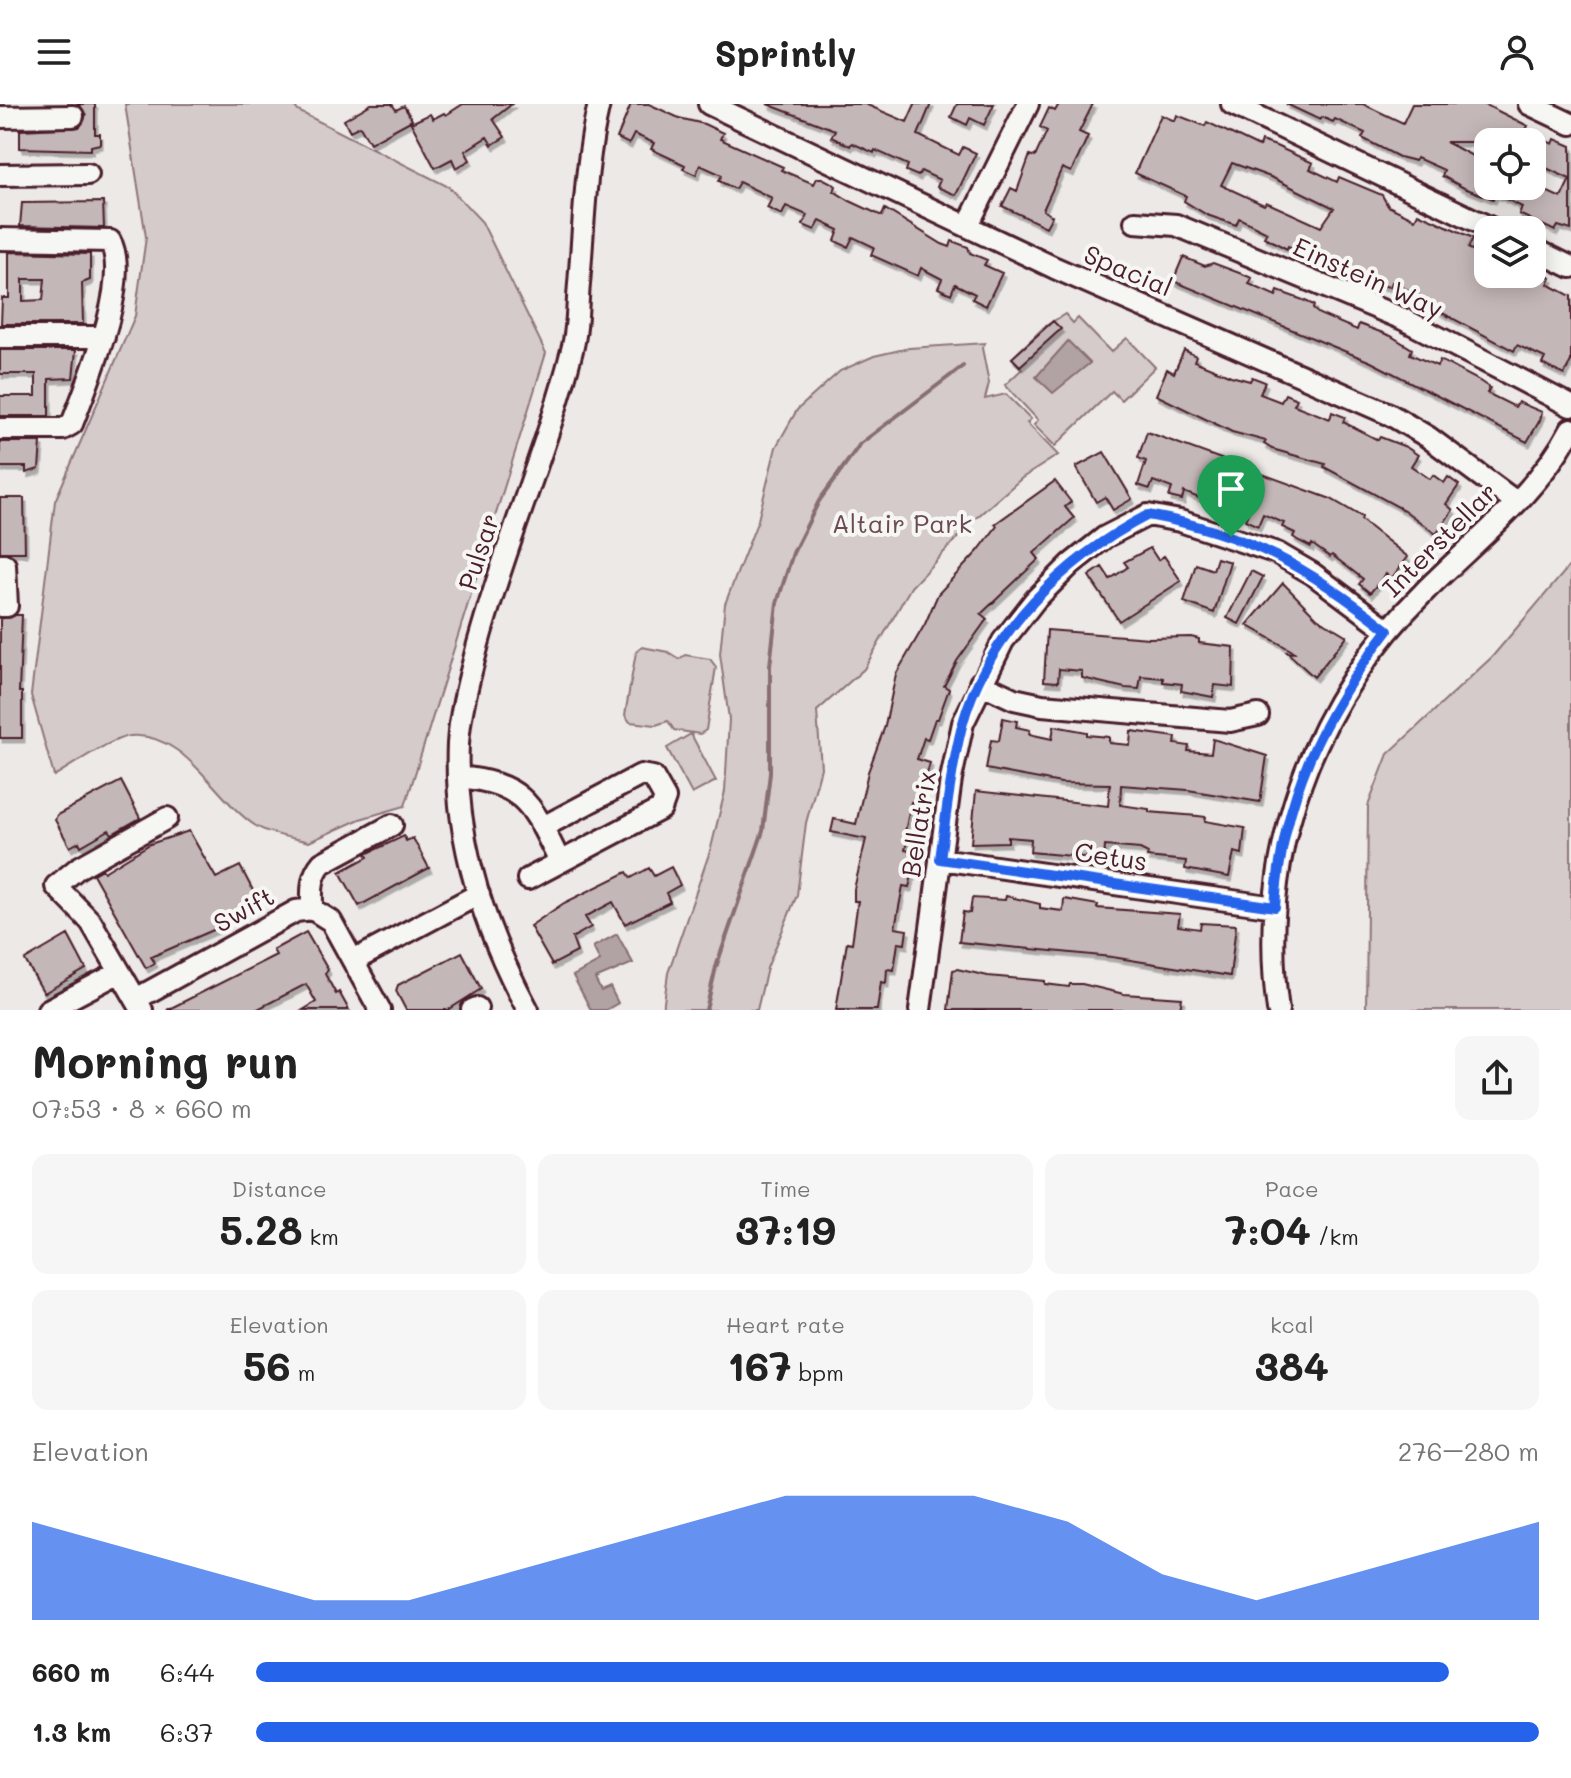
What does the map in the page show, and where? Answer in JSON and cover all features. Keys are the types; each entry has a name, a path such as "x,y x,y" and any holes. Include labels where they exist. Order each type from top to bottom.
{"street":[{"name":"Pulsar","path":"528,1010 501,956 469,860 458,743 471,670 493,587 574,346 588,150 599,104"},
{"name":"Spacial","path":"709,104 1055,268 1389,414 1440,445 1516,502"},
{"path":"968,225 1028,104"},
{"path":"1232,104 1474,220"},
{"path":"1529,104 1569,116"},
{"path":"0,117 73,116"},
{"path":"0,175 88,174"},
{"name":"Einstein Way","path":"1135,222 1176,225 1403,319 1571,406"},
{"path":"0,239 110,241 115,250 115,289 104,337 72,424 63,429 0,429"},
{"path":"1546,255 1571,267"},
{"path":"0,337 104,337"},
{"name":"Interstellar","path":"1278,1010 1273,979 1275,907 1282,849 1306,763 1340,698 1388,630 1516,502 1571,429"},
{"name":"Bellatrix","path":"920,1010 940,859 963,723 1003,641 1062,573 1105,537 1148,515 1180,521 1277,553 1313,574 1388,630"},
{"path":"0,565 5,565 7,606 0,606"},
{"path":"980,683 1014,699 1042,705 1230,721 1258,715"},
{"path":"528,879 661,809 665,798 653,777 641,775 543,827"},
{"path":"459,777 494,781 515,792 543,827 560,862"},
{"path":"139,1004 91,922 56,886 78,868 167,818"},
{"path":"312,909 315,871 322,863 392,825"},
{"name":"Cetus","path":"940,859 1275,907"},
{"path":"353,961 479,894"},
{"name":"Swift","path":"139,1004 296,911 312,909 331,921 380,1010"},
{"path":"48,1010 120,972"}],"green space":[{"path":"125,104 293,104 298,111 449,187 482,222 546,353 405,806 360,819 309,842 256,826 184,755 150,737 122,738 54,776 31,695 55,501 135,316 146,237"},
{"path":"1065,314 1073,323 1078,318 1111,352 1127,338 1155,367 1121,400 1112,391 1055,446 1034,425 1038,420 1005,385 1022,369 1012,358 1044,327"},
{"name":"Altair Park","path":"985,343 982,348 989,383 985,399 1006,394 1031,419 1027,423 1058,455 1022,478 976,518 911,587 864,669 817,711 821,768 806,823 797,895 767,968 757,1010 663,1010 668,973 711,848 725,791 729,719 720,654 725,604 758,520 776,447 797,410 840,371 874,356 909,348"},
{"path":"1571,564 1571,1010 1366,1010 1368,806 1388,754 1492,657"},
{"path":"642,647 668,652 679,659 685,655 710,659 716,667 706,730 700,734 674,730 668,721 656,725 630,722 625,715 636,652"},
{"path":"691,734 716,781 692,794 667,748"}],"shaded area":[{"path":"1068,341 1090,363 1053,393 1036,377"},
{"path":"617,934 633,963 595,979 601,991 610,987 618,1003 606,1010 591,1010 573,976 600,961 593,947"}],"building":[{"path":"77,104 95,104 95,134 100,134 100,144 91,146 91,150 20,148 20,130 80,127 86,115"},
{"path":"371,104 392,104 396,110 404,106 412,120 370,143 360,126 350,131 344,120"},
{"path":"463,104 512,104 493,119 505,137 492,145 487,137 465,151 470,160 456,168 452,159 435,168 411,123 430,114 433,119 444,113 446,115"},
{"path":"631,104 649,104 679,118 704,124 723,133 720,139 783,167 781,170 814,184 817,178 822,178 836,186 834,191 850,201 882,216 885,209 942,244 950,247 952,241 968,247 970,253 987,260 984,265 1002,273 986,306 972,299 975,294 955,284 951,294 938,288 942,279 921,268 918,276 871,255 874,247 853,237 848,247 835,241 839,230 820,221 815,230 803,225 807,215 786,206 782,215 767,208 772,198 739,182 735,189 719,181 722,175 700,165 696,175 683,169 685,165 651,149 654,143 634,134 629,144 617,138"},
{"path":"767,104 865,104 907,122 915,104 931,104 918,135 959,155 963,147 976,153 956,195 937,187 940,180 921,171 918,176 906,171 908,165 875,150 874,153 852,143 850,146 831,137 835,130"},
{"path":"957,104 994,104 984,125 970,118 967,125 951,117"},
{"path":"1059,104 1093,104 1079,132 1088,136 1078,158 1071,172 1062,168 1043,210 1052,216 1046,227 1002,206 1011,188 1017,191 1030,155 1035,157 1047,131 1040,127 1049,108 1055,111"},
{"path":"1286,104 1363,104 1403,123 1412,104 1484,104 1528,126 1474,128 1474,142 1446,142 1474,157 1474,192 1442,176 1444,170 1417,158 1415,161 1399,157 1362,138 1365,133 1335,119 1333,122 1322,117 1320,120"},
{"path":"1161,115 1175,121 1177,115 1205,126 1207,122 1259,147 1261,141 1276,146 1313,163 1310,169 1337,182 1339,177 1382,195 1388,206 1415,219 1418,213 1473,238 1468,248 1474,251 1474,288 1546,288 1546,276 1551,278 1548,284 1571,296 1571,361 1564,375 1542,364 1545,358 1517,345 1514,351 1431,307 1433,302 1392,282 1390,287 1380,285 1344,270 1346,266 1319,253 1317,257 1288,246 1287,249 1264,237 1267,232 1239,218 1236,225 1207,215 1184,201 1186,196 1135,173","holes":["1232,163 1273,178 1334,208 1321,227 1221,185"]},
{"path":"1555,139 1571,146 1571,230 1558,226 1555,231 1546,227 1546,216 1519,214 1522,207 1508,200 1546,200 1546,191 1561,198 1570,179 1546,168 1546,141 1553,144"},
{"path":"103,202 104,228 20,226 22,203"},
{"path":"9,252 90,254 90,280 82,283 83,324 1,324 2,298 9,298","holes":["23,279 45,279 43,300 23,301"]},
{"path":"1183,257 1205,266 1213,263 1252,278 1249,284 1276,296 1278,291 1303,300 1314,305 1313,309 1319,314 1357,330 1359,324 1391,336 1412,349 1410,354 1437,366 1440,360 1478,380 1490,388 1487,393 1515,407 1518,402 1542,412 1540,420 1527,442 1371,362 1173,281"},
{"path":"1053,321 1061,329 1020,366 1012,358"},
{"path":"0,350 76,350 73,378 49,379 49,416 0,416 0,396 36,396 36,374 0,374"},
{"path":"1184,350 1196,356 1194,361 1231,376 1250,381 1252,377 1265,382 1260,394 1281,402 1285,394 1297,399 1294,405 1330,419 1332,412 1345,417 1343,422 1378,440 1380,437 1406,447 1418,455 1411,466 1430,479 1433,475 1444,483 1448,477 1459,485 1446,504 1453,510 1436,534 1404,510 1324,467 1325,464 1272,449 1264,444 1266,441 1232,432 1156,395 1167,369 1174,373"},
{"path":"1147,432 1331,499 1362,517 1361,520 1408,557 1391,579 1386,574 1370,593 1359,584 1363,579 1332,555 1330,557 1312,544 1311,547 1293,537 1295,533 1282,527 1284,523 1263,514 1258,526 1245,520 1249,511 1220,502 1219,506 1184,492 1182,500 1169,497 1172,488 1153,481 1150,489 1138,485 1146,461 1138,458"},
{"path":"0,442 41,442 39,469 26,473 26,467 0,467"},
{"path":"1104,452 1132,499 1113,510 1105,497 1096,502 1076,467"},
{"path":"1055,481 1071,502 1065,507 1074,518 1034,553 1039,559 981,614 987,619 957,661 944,686 949,689 938,719 935,719 928,739 924,738 917,759 930,763 917,803 911,802 905,832 909,833 905,850 918,853 909,887 903,886 895,928 907,930 905,944 898,943 894,970 887,969 886,983 881,982 877,1010 836,1010 847,942 852,943 858,901 854,901 854,889 866,839 831,832 834,819 856,824 868,772 885,726 896,674 925,624 938,594 978,551 997,526 995,524"},
{"path":"0,498 24,498 25,552 0,552"},
{"path":"1150,548 1158,560 1164,556 1181,581 1119,621 1089,576 1102,567 1110,579 1128,567 1124,562"},
{"path":"1217,558 1230,562 1214,613 1184,602 1196,564 1213,570"},
{"path":"1251,571 1263,577 1239,624 1227,618"},
{"path":"1283,583 1317,618 1347,636 1314,677 1287,652 1296,653 1247,625"},
{"path":"22,615 19,692 22,692 22,738 0,738 0,619"},
{"path":"1047,630 1149,638 1191,637 1199,639 1199,643 1234,647 1233,687 1215,685 1213,697 1181,691 1182,684 1163,682 1163,678 1141,676 1139,689 1125,688 1082,678 1082,671 1059,669 1058,682 1044,681"},
{"path":"1003,718 1017,721 1016,727 1030,730 1029,734 1052,739 1054,726 1109,737 1109,743 1130,745 1131,731 1176,737 1175,744 1189,746 1188,751 1211,753 1213,739 1267,756 1260,802 1188,790 1121,785 1120,805 1149,809 1149,812 1206,817 1205,821 1245,828 1242,854 1234,852 1229,877 1185,869 1186,861 1147,857 1148,853 1140,849 1105,846 1104,859 1030,852 1031,839 1008,837 1008,842 971,843 976,791 1108,806 1110,784 1061,783 986,769 991,740 999,741"},
{"path":"121,781 140,818 112,834 109,830 81,846 79,842 70,847 55,820 57,815"},
{"path":"189,831 216,878 240,866 258,900 224,918 227,923 218,928 151,957 155,963 146,968 93,874 102,869 104,872 150,844"},
{"path":"404,836 406,841 413,838 429,868 359,906 340,872 368,857 366,854"},
{"path":"671,867 680,885 666,893 670,902 625,924 613,902 585,917 591,927 572,938 577,952 552,965 530,926 564,903 627,872 631,878 649,868 654,876"},
{"path":"1006,896 1040,904 1040,908 1063,911 1064,899 1098,905 1097,908 1180,914 1178,926 1200,929 1201,923 1236,925 1230,976 1112,957 959,942 963,912 970,913 972,898 1005,900"},
{"path":"306,932 328,970 325,974 336,994 339,992 349,1010 303,1010 316,1002 306,984 256,1010 167,1010 276,955 273,950"},
{"path":"68,935 86,969 44,993 25,960"},
{"path":"462,952 481,989 448,1010 406,1010 396,991 398,985"},
{"path":"953,970 988,976 1045,981 1045,984 1069,987 1070,984 1082,984 1124,994 1182,998 1180,1010 948,1010"}],"waterway":[{"path":"706,1010 716,967 763,831 770,773 770,666 777,603 793,553 819,501 860,444 963,366"}],"route":[{"path":"1148,515 1231,537 1277,553 1313,574 1388,630 1321,728 1306,763 1282,849 1275,907 940,859 951,779 963,723 1003,641 1035,600 1071,564 1105,537 1148,515"}]}
